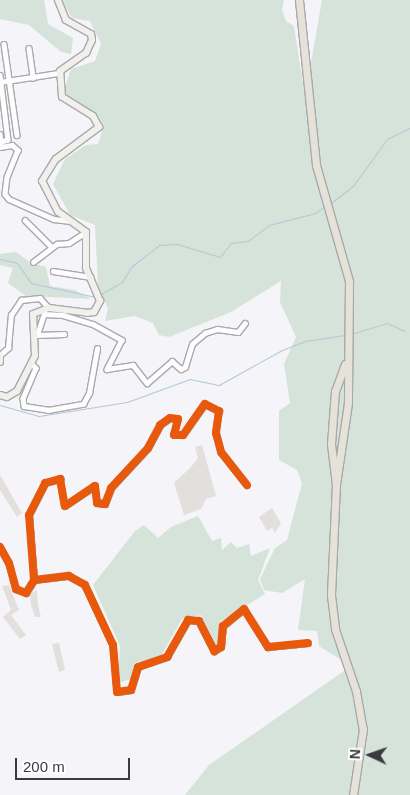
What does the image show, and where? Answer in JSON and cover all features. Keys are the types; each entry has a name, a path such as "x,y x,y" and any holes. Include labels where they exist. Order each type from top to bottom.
{"main road":[{"path":"0,395 17,391 31,363 36,350 33,314 49,308 87,313 98,307 100,294 86,268 86,232 54,207 43,187 43,177 61,154 99,127 93,116 62,97 60,72 67,63 86,54 92,40 90,34 66,20 58,0"},
{"path":"299,0 310,134 323,194 349,281 347,385 341,464 336,485 332,612 356,691 364,748 354,794"},
{"path":"0,355 0,362"},
{"path":"336,485 331,459 336,385 346,361"},
{"path":"339,377 347,385"},
{"path":"336,385 347,385"},
{"path":"331,459 341,464"},
{"path":"333,467 341,464"}],"street":[{"path":"4,44 17,135"},
{"path":"29,48 33,78"},
{"path":"0,82 60,72"},
{"path":"0,75 8,140 1,145"},
{"path":"0,134 1,145"},
{"path":"1,145 12,145 18,150 7,177 5,194 54,220 70,221"},
{"path":"25,220 52,247"},
{"path":"33,262 52,247 86,232"},
{"path":"53,271 91,278"},
{"path":"0,355 8,348 11,315 21,300 40,298 49,308"},
{"path":"64,334 35,335 42,315 58,314 93,324 122,342 107,363 107,369 133,366 148,383 172,361 181,368 185,366 192,344 205,333 216,329 238,332 246,323"},
{"path":"31,363 36,368 24,406 48,410 83,404 89,393 96,349"},
{"path":"0,547 19,593 26,593 34,580 29,515 45,483 60,479 60,498 65,506 95,486 97,502 105,504 111,488 145,452 160,425 170,418 180,421 174,434 181,436 200,407 209,404 217,409 216,433 222,455 247,485"},
{"path":"34,580 69,576 85,584 113,645 117,692 131,690 138,667 166,658 188,620 198,621 214,651 221,647 223,626 242,610 249,612 261,641 268,646 308,643"}],"shaded area":[{"path":"0,0 44,0 48,24 73,38 71,54 61,52 29,25 0,19"},
{"path":"62,0 284,0 282,10 286,21 294,26 305,97 322,0 410,0 410,795 185,795 209,765 351,666 319,646 317,631 298,630 305,579 282,593 264,590 260,579 275,548 287,540 302,483 297,470 279,460 279,411 290,403 284,364 296,337 280,302 281,281 231,312 169,337 159,335 153,323 134,316 105,321 108,309 98,286 95,225 70,215 53,184 65,159 86,145 98,144 104,125 98,116 63,93 71,69 95,61 101,44 90,21 72,18"},
{"path":"16,252 31,263 46,267 50,286 75,290 91,299 26,296 8,283 13,268 0,265 0,254"},
{"path":"198,516 212,541 221,538 222,550 231,542 237,548 249,544 251,556 270,548 258,580 265,594 220,622 218,645 213,646 201,615 182,619 161,656 135,663 131,679 118,683 120,646 93,585 135,531 144,525 158,538 171,527"}],"building":[{"path":"202,445 216,496 206,499 201,509 184,515 174,483 198,458 195,447"},
{"path":"0,475 22,513 17,517 0,490"},
{"path":"272,508 281,523 275,533 272,528 267,531 259,517"},
{"path":"9,585 19,610 11,615 26,635 20,639 3,617 11,610 2,586"},
{"path":"37,590 41,617 35,617 31,605 30,594"},
{"path":"59,643 65,670 59,672 52,644"}],"waterway":[{"path":"331,203 353,186 387,139 410,128"},
{"path":"99,295 122,282 131,267 159,245 177,244 220,257 231,243 248,241 269,225 315,213 325,206"},
{"path":"0,259 17,263 31,283 96,297"},
{"path":"351,334 387,323 404,331"},
{"path":"0,405 39,416 127,402 190,379 219,385 282,350 305,341 345,335"}],"cycle path":[{"path":"0,547 9,563 16,589 26,593 34,580 29,515 45,483 60,479 65,506 95,486 97,503 105,504 111,488 148,448 160,425 170,418 178,419 174,435 183,435 205,404 219,411 216,433 221,452 247,485"},
{"path":"34,580 69,576 85,585 113,645 117,692 131,690 138,667 167,657 188,620 199,621 214,651 221,647 223,626 244,609 268,647 308,643"}]}
